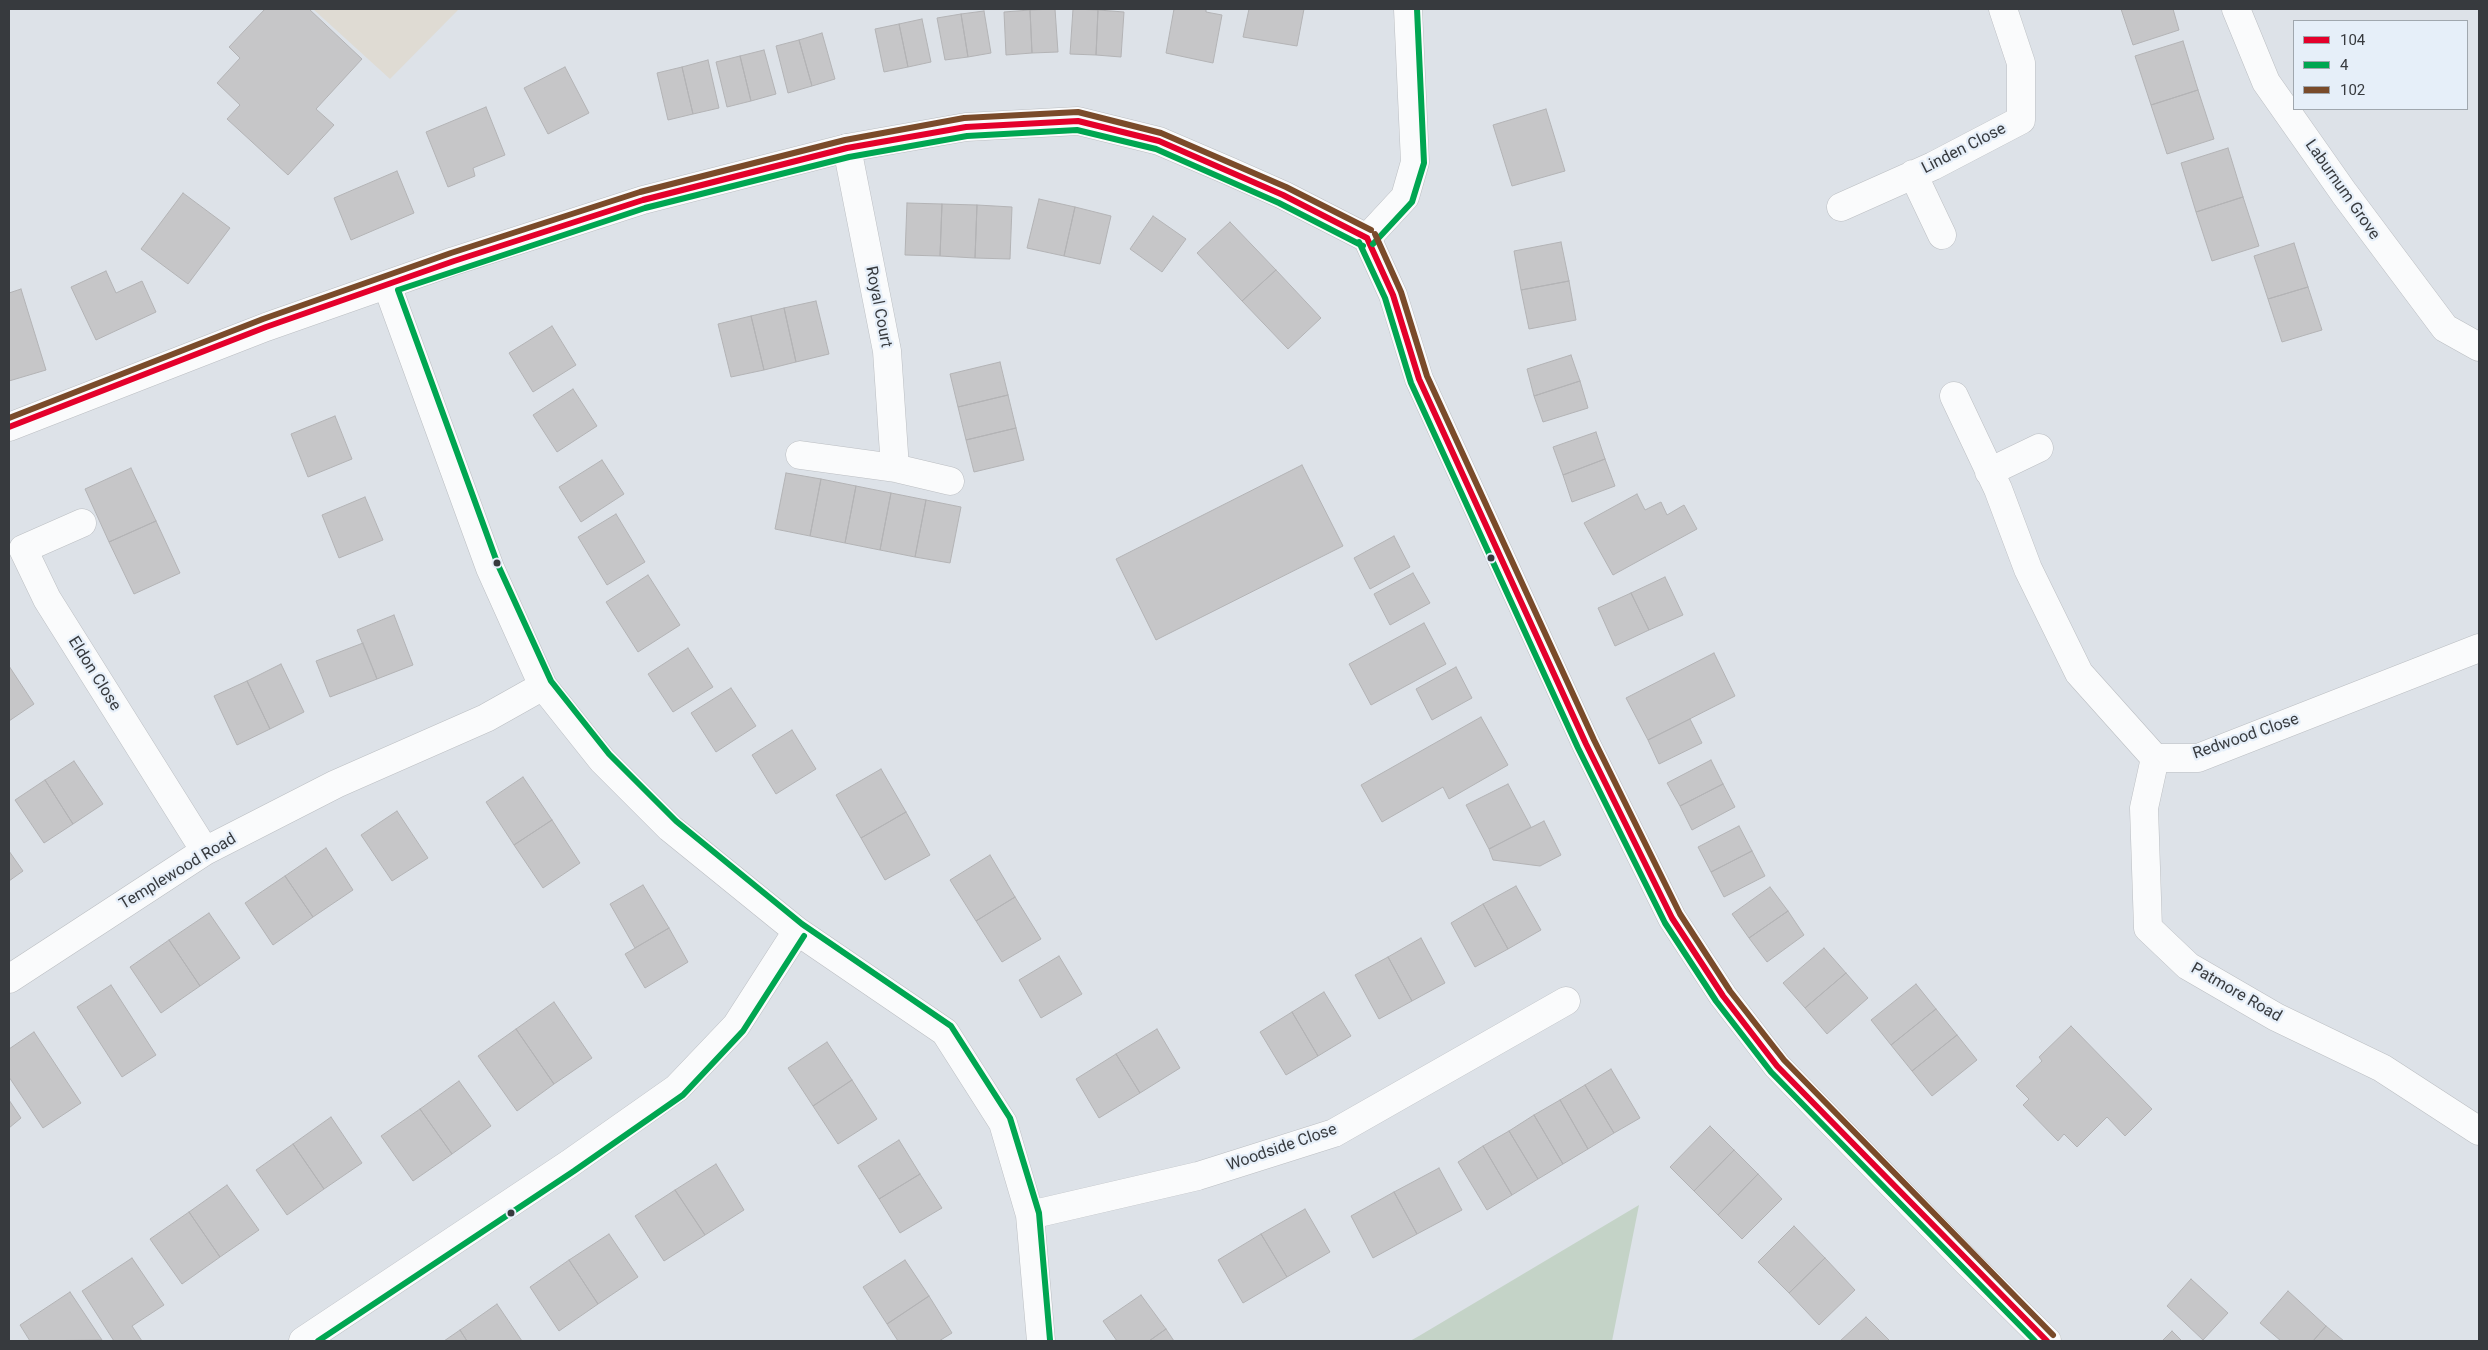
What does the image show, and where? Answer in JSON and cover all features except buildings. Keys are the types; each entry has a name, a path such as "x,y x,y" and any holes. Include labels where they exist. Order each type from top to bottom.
{"street":[{"path":"1367,238 1405,197 1415,162 1408,9"},
{"name":"Linden Close","path":"1841,207 1913,174 2021,120 2020,63 2003,9"},
{"name":"Laburnum Grove","path":"2236,9 2266,82 2344,193 2445,328 2479,346"},
{"path":"9,427 266,327 454,261 643,200 847,148 966,127 1078,122 1159,141 1283,196 1367,238 1394,295 1424,388 1586,744 1672,918 1723,996 1777,1066 1967,1262 2047,1341"},
{"name":"Royal Court","path":"847,148 886,351 895,468"},
{"name":"Linden Close","path":"1913,174 1942,235"},
{"path":"387,286 490,568 543,686 602,760 670,828 797,930 945,1032 1003,1124 1030,1215 1041,1341"},
{"path":"1954,396 1989,472 2028,569 2079,673 2155,758"},
{"path":"1989,472 2039,448"},
{"path":"800,455 895,468 950,481"},
{"name":"Eldon Close","path":"82,523 23,549 47,599 204,852"},
{"name":"Redwood Close","path":"2155,758 2198,758 2479,648"},
{"name":"Templewood Road","path":"9,979 204,852 336,784 486,718 543,686"},
{"name":"Patmore Road","path":"2155,758 2144,808 2148,928 2188,966 2276,1018 2382,1068 2479,1131"},
{"path":"303,1341 569,1164 677,1088 736,1026 797,930"},
{"name":"Woodside Close","path":"1030,1215 1198,1176 1334,1133 1566,1001"}],"shaded area":[{"path":"313,9 459,9 390,79"}],"green space":[{"path":"1639,1205 1612,1341 1410,1341 1419,1336"}],"transit line":[{"name":"4","path":"1373,244 1412,202 1424,163 1417,9"},
{"name":"102","path":"9,418 263,319 451,253 640,192 845,140 964,118 1078,112 1161,133 1286,187 1371,230"},
{"name":"104","path":"9,427 266,327 454,261 643,200 847,148 966,127 1078,121 1159,141 1283,195 1367,238"},
{"name":"4","path":"1050,1340 1039,1213 1010,1118 951,1026 802,924 676,821 609,754 551,681 498,565 398,290 645,208 849,157 967,136 1077,130 1156,149 1279,203 1363,246"},
{"name":"102","path":"1375,234 1401,292 1427,376 1594,740 1680,914 1730,991 1784,1060 2053,1335"},
{"name":"104","path":"1367,238 1393,295 1419,379 1586,744 1672,918 1723,996 1777,1066 2047,1341"},
{"name":"4","path":"1359,242 1385,298 1411,383 1578,748 1665,923 1716,1001 1771,1072 2035,1341"},
{"name":"4","path":"318,1341 574,1171 683,1095 743,1031 804,936"}]}
